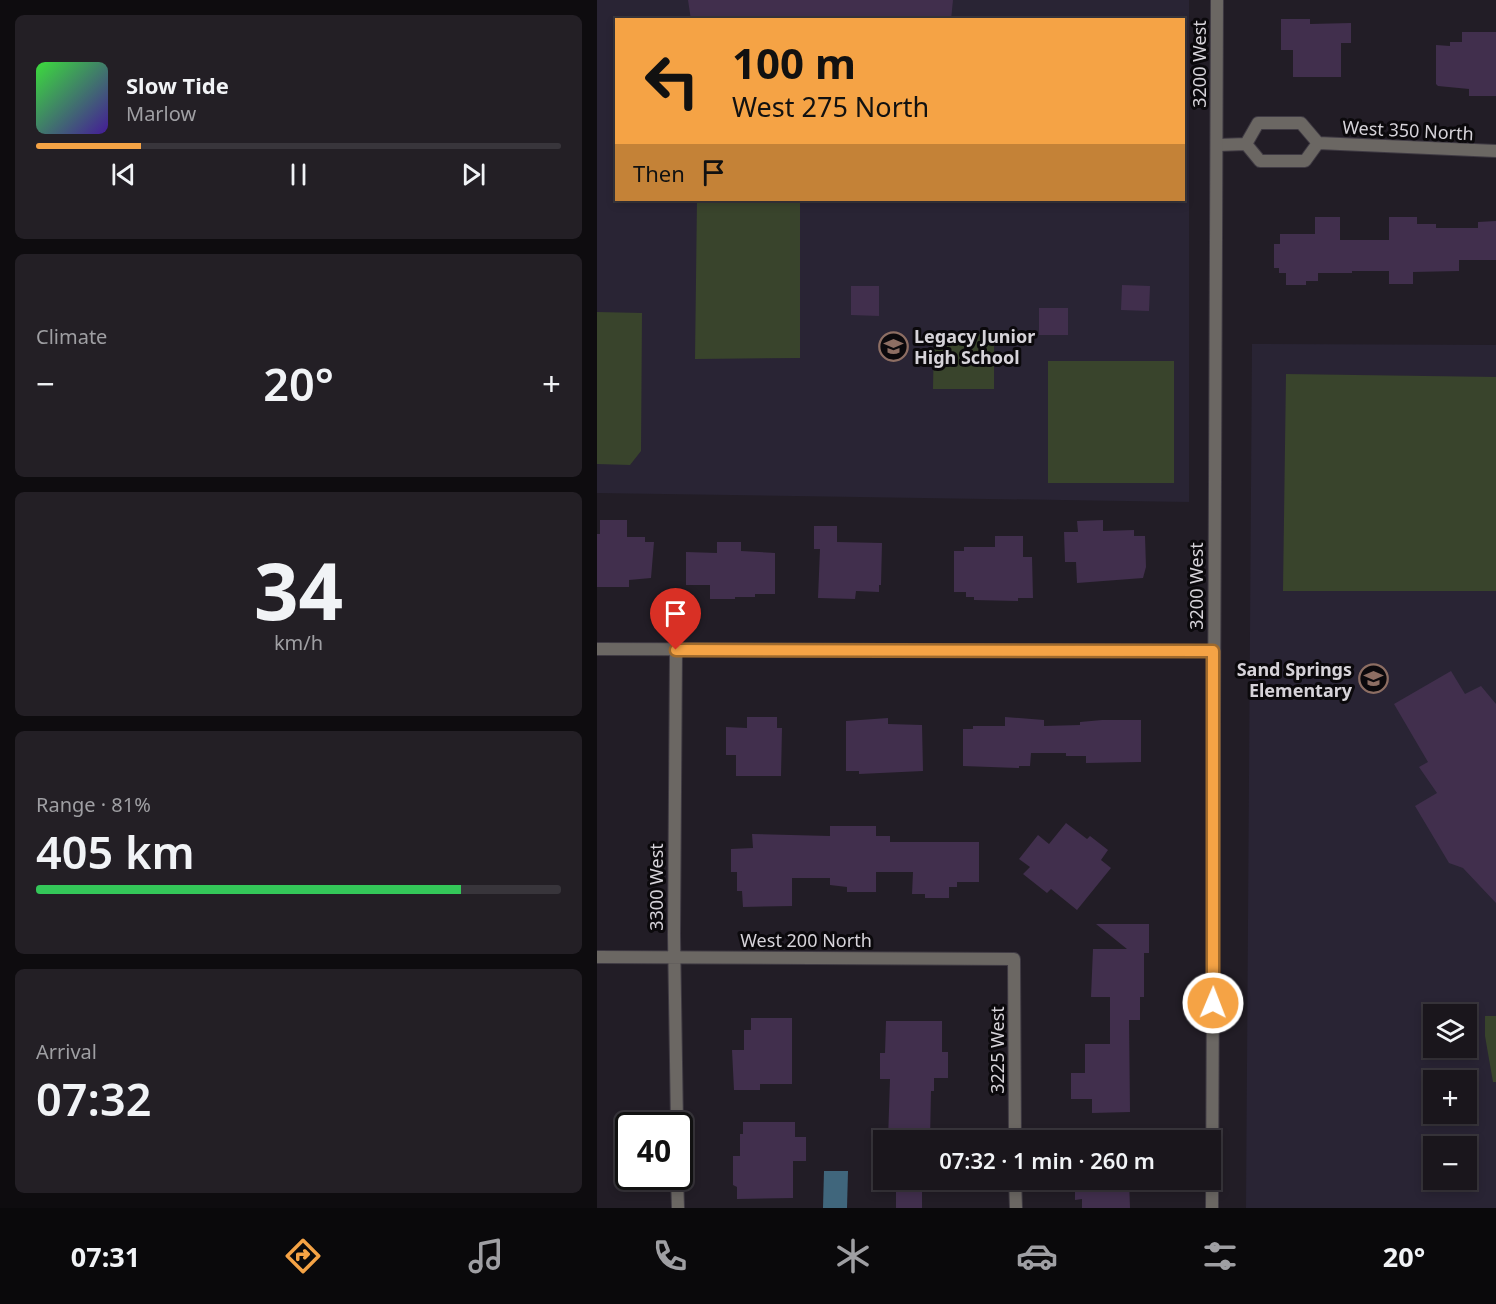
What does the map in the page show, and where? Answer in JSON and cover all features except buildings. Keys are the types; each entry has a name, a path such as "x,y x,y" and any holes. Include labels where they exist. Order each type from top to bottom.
{"street":[{"name":"3200 West","path":"1212,1208 1217,0"},
{"name":"West 350 North","path":"1318,143 1305,161 1260,161 1246,144 1258,123 1301,123 1318,143 1496,151"},
{"path":"1218,145 1246,144"},
{"path":"597,649 1213,651"},
{"name":"3300 West","path":"676,650 674,957 677,1112"},
{"name":"West 200 North","path":"597,957 1014,959"},
{"name":"3225 West","path":"1014,959 1015,1130"},
{"path":"677,1190 678,1208"},
{"path":"1015,1190 1016,1208"}],"shaded area":[{"name":"Legacy Junior High School","path":"597,0 1189,0 1189,502 597,493"},
{"name":"Sand Springs Elementary","path":"1252,344 1496,345 1496,1208 1246,1208"}],"green space":[{"path":"697,201 800,201 800,358 695,359"},
{"path":"597,312 642,313 641,451 630,465 597,464"},
{"path":"934,334 994,334 994,389 933,389"},
{"path":"1048,361 1174,361 1174,483 1048,483"},
{"path":"1286,374 1496,377 1496,591 1283,591"},
{"path":"1485,1016 1496,1016 1496,1082 1493,1082 1485,1036"}],"water":[{"path":"824,1171 848,1171 847,1208 823,1208"}],"place":[{"name":"Legacy Junior High School","path":"893,346"},
{"name":"Sand Springs Elementary","path":"1373,679"}],"route":[{"path":"676,650 1213,651 1213,1003"}]}
